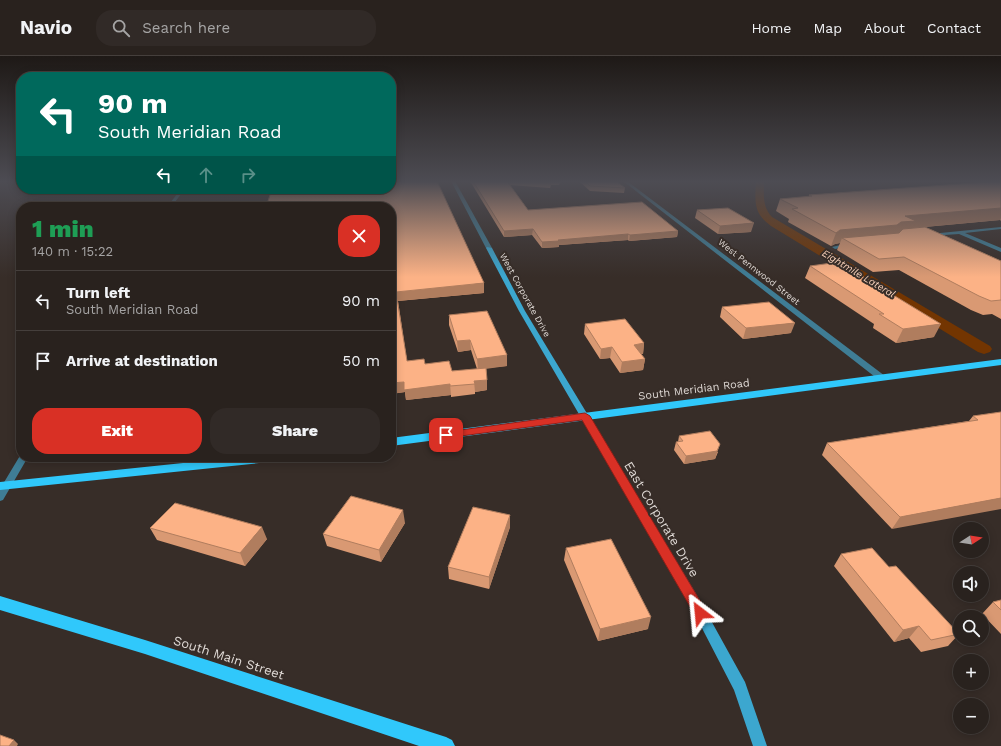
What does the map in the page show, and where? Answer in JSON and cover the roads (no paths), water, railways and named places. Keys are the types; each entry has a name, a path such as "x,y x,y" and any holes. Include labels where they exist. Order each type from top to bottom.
{"main road":[{"name":"South Meridian Road","path":"396,441 1001,362"},
{"path":"3,486 231,462"},
{"name":"South Main Street","path":"0,603 145,648 446,746"}],"street":[{"name":"West Corporate Drive","path":"470,213 522,311 585,416"},
{"name":"West Pennwood Street","path":"667,213 882,378"},
{"path":"926,235 1001,228"},
{"path":"960,232 1001,250"},
{"path":"835,247 857,245"},
{"name":"East Corporate Drive","path":"585,416 694,601 736,681 760,746"},
{"path":"0,497 3,486 20,462"}],"waterway":[{"name":"Eightmile Lateral","path":"763,213 768,219 784,230 984,349"}]}
